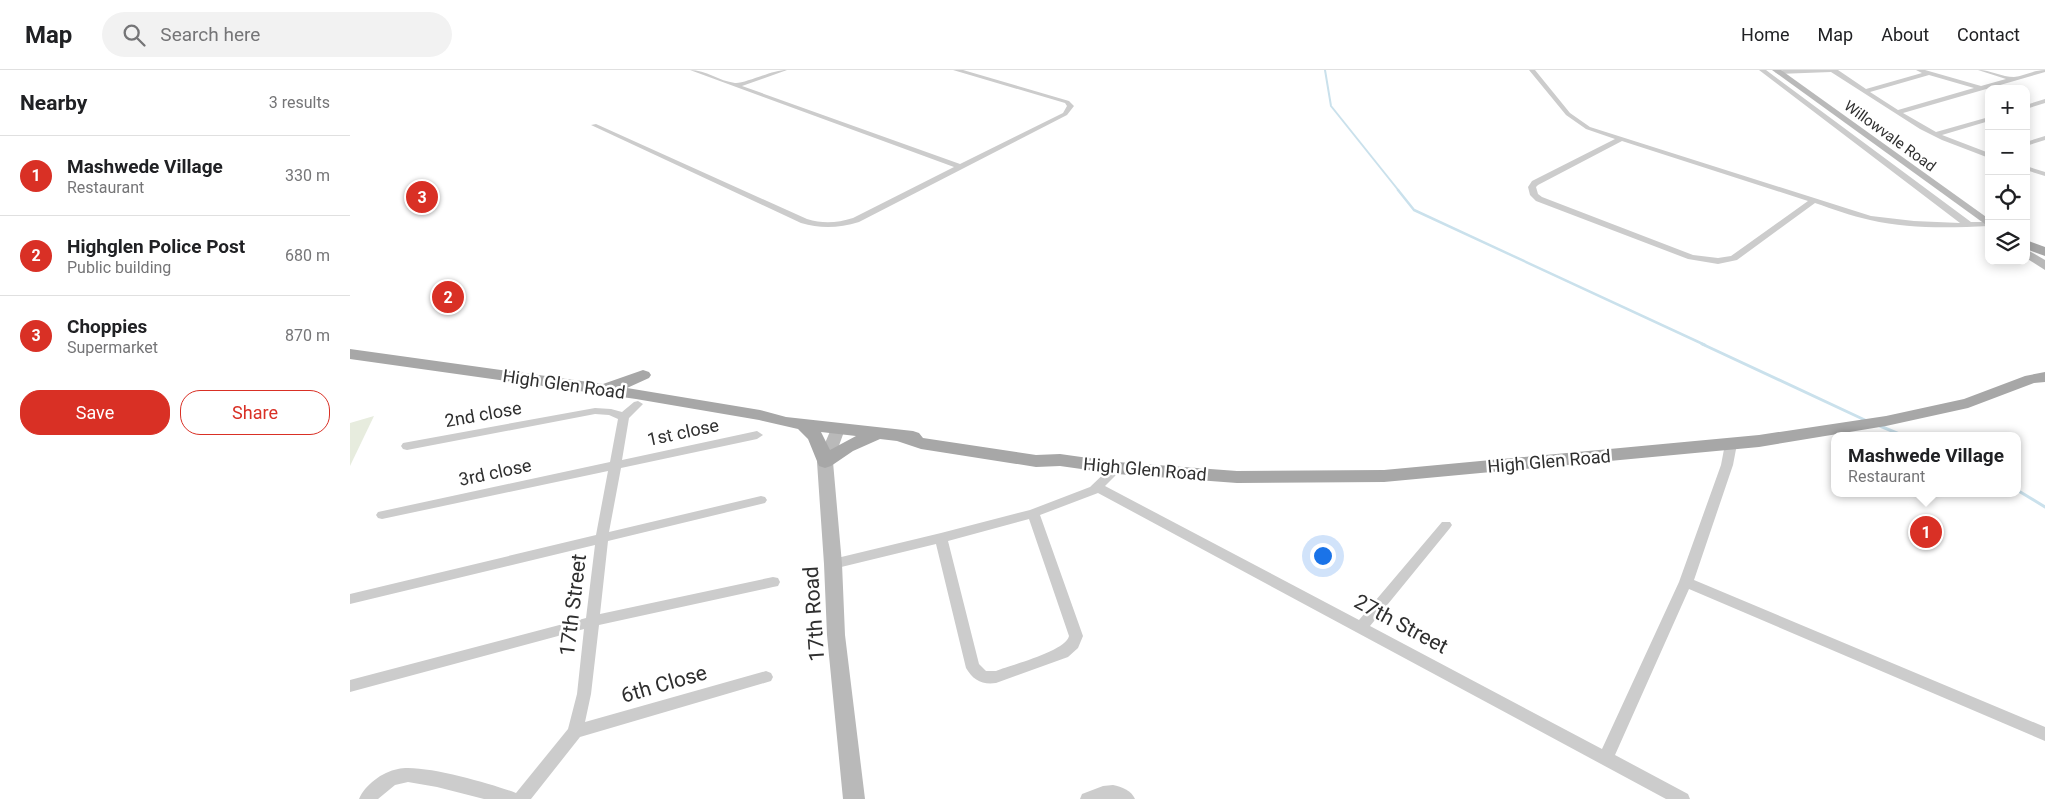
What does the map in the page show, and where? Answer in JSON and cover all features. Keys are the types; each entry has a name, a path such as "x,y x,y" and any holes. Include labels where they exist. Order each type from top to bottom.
{"main road":[{"name":"Willowvale Road","path":"1777,71 1985,221"},
{"path":"2030,246 2045,252"},
{"path":"2030,255 2045,266"},
{"name":"High Glen Road","path":"350,354 600,389 760,415 777,420 903,437 921,443 1036,461 1060,460 1117,468 1237,477 1292,478 1384,476 1731,444 1861,426 1968,403 2040,375"},
{"name":"High Glen Road","path":"350,364 754,421 777,420"},
{"path":"600,389 618,386 648,376 657,398"},
{"path":"803,424 816,437 825,462 854,442 875,434"},
{"name":"17th Road","path":"838,429 825,462 833,564 836,635 854,799"}],"street":[{"path":"693,70 960,167"},
{"path":"737,85 784,70"},
{"path":"594,125 804,221 824,226 845,224 1064,114 1071,106 1067,102 956,70"},
{"path":"1532,70 1568,114 1588,128 1620,139 1894,223 1985,224"},
{"path":"1762,70 1969,225"},
{"path":"1777,71 1834,70 1935,135 1985,154"},
{"path":"1919,70 1985,90"},
{"path":"1981,70 2013,79"},
{"path":"1898,112 2044,70"},
{"path":"1865,91 1929,74"},
{"path":"2030,105 2045,101"},
{"path":"2030,105 2045,108"},
{"path":"1935,135 1985,120"},
{"path":"2030,143 2045,138"},
{"path":"1620,139 1535,183 1531,190 1534,195 1539,199 1691,257 1716,261 1727,261 1734,258 1814,200"},
{"path":"2030,169 2045,174"},
{"path":"624,417 638,404"},
{"name":"2nd close","path":"407,446 595,411 611,412 624,417"},
{"name":"17th Street","path":"521,799 575,732 584,694 594,621 602,538 624,417"},
{"name":"1st close","path":"615,464 757,435"},
{"path":"1606,758 1686,582 1727,465 1731,444"},
{"name":"3rd close","path":"382,515 615,464"},
{"path":"833,564 1033,513 1098,488 1117,468"},
{"name":"27th Street","path":"1098,488 1682,799"},
{"path":"350,599 761,500"},
{"path":"941,538 974,670 980,676 987,678 996,677 1063,653 1070,649 1075,642 1076,636 1033,513"},
{"path":"1362,627 1446,525"},
{"path":"350,686 594,621 773,582"},
{"path":"1686,582 2045,734"},
{"name":"6th Close","path":"575,732 766,677"},
{"path":"367,799 381,785 398,777 415,774 512,799"},
{"path":"1088,799 1107,792 1123,795 1127,799"}],"shaded area":[{"path":"374,416 350,466 350,423"}],"waterway":[{"path":"1325,70 1331,106 1399,191"},
{"path":"1398,190 1414,210 1705,345"},
{"path":"1702,344 1867,421"},
{"path":"1880,426 1894,432"},
{"path":"2021,492 2045,507"}],"place":[{"name":"Choppies","path":"422,197"},
{"name":"Highglen Police Post","path":"448,297"},
{"name":"Mashwede Village","path":"1926,532"}]}
